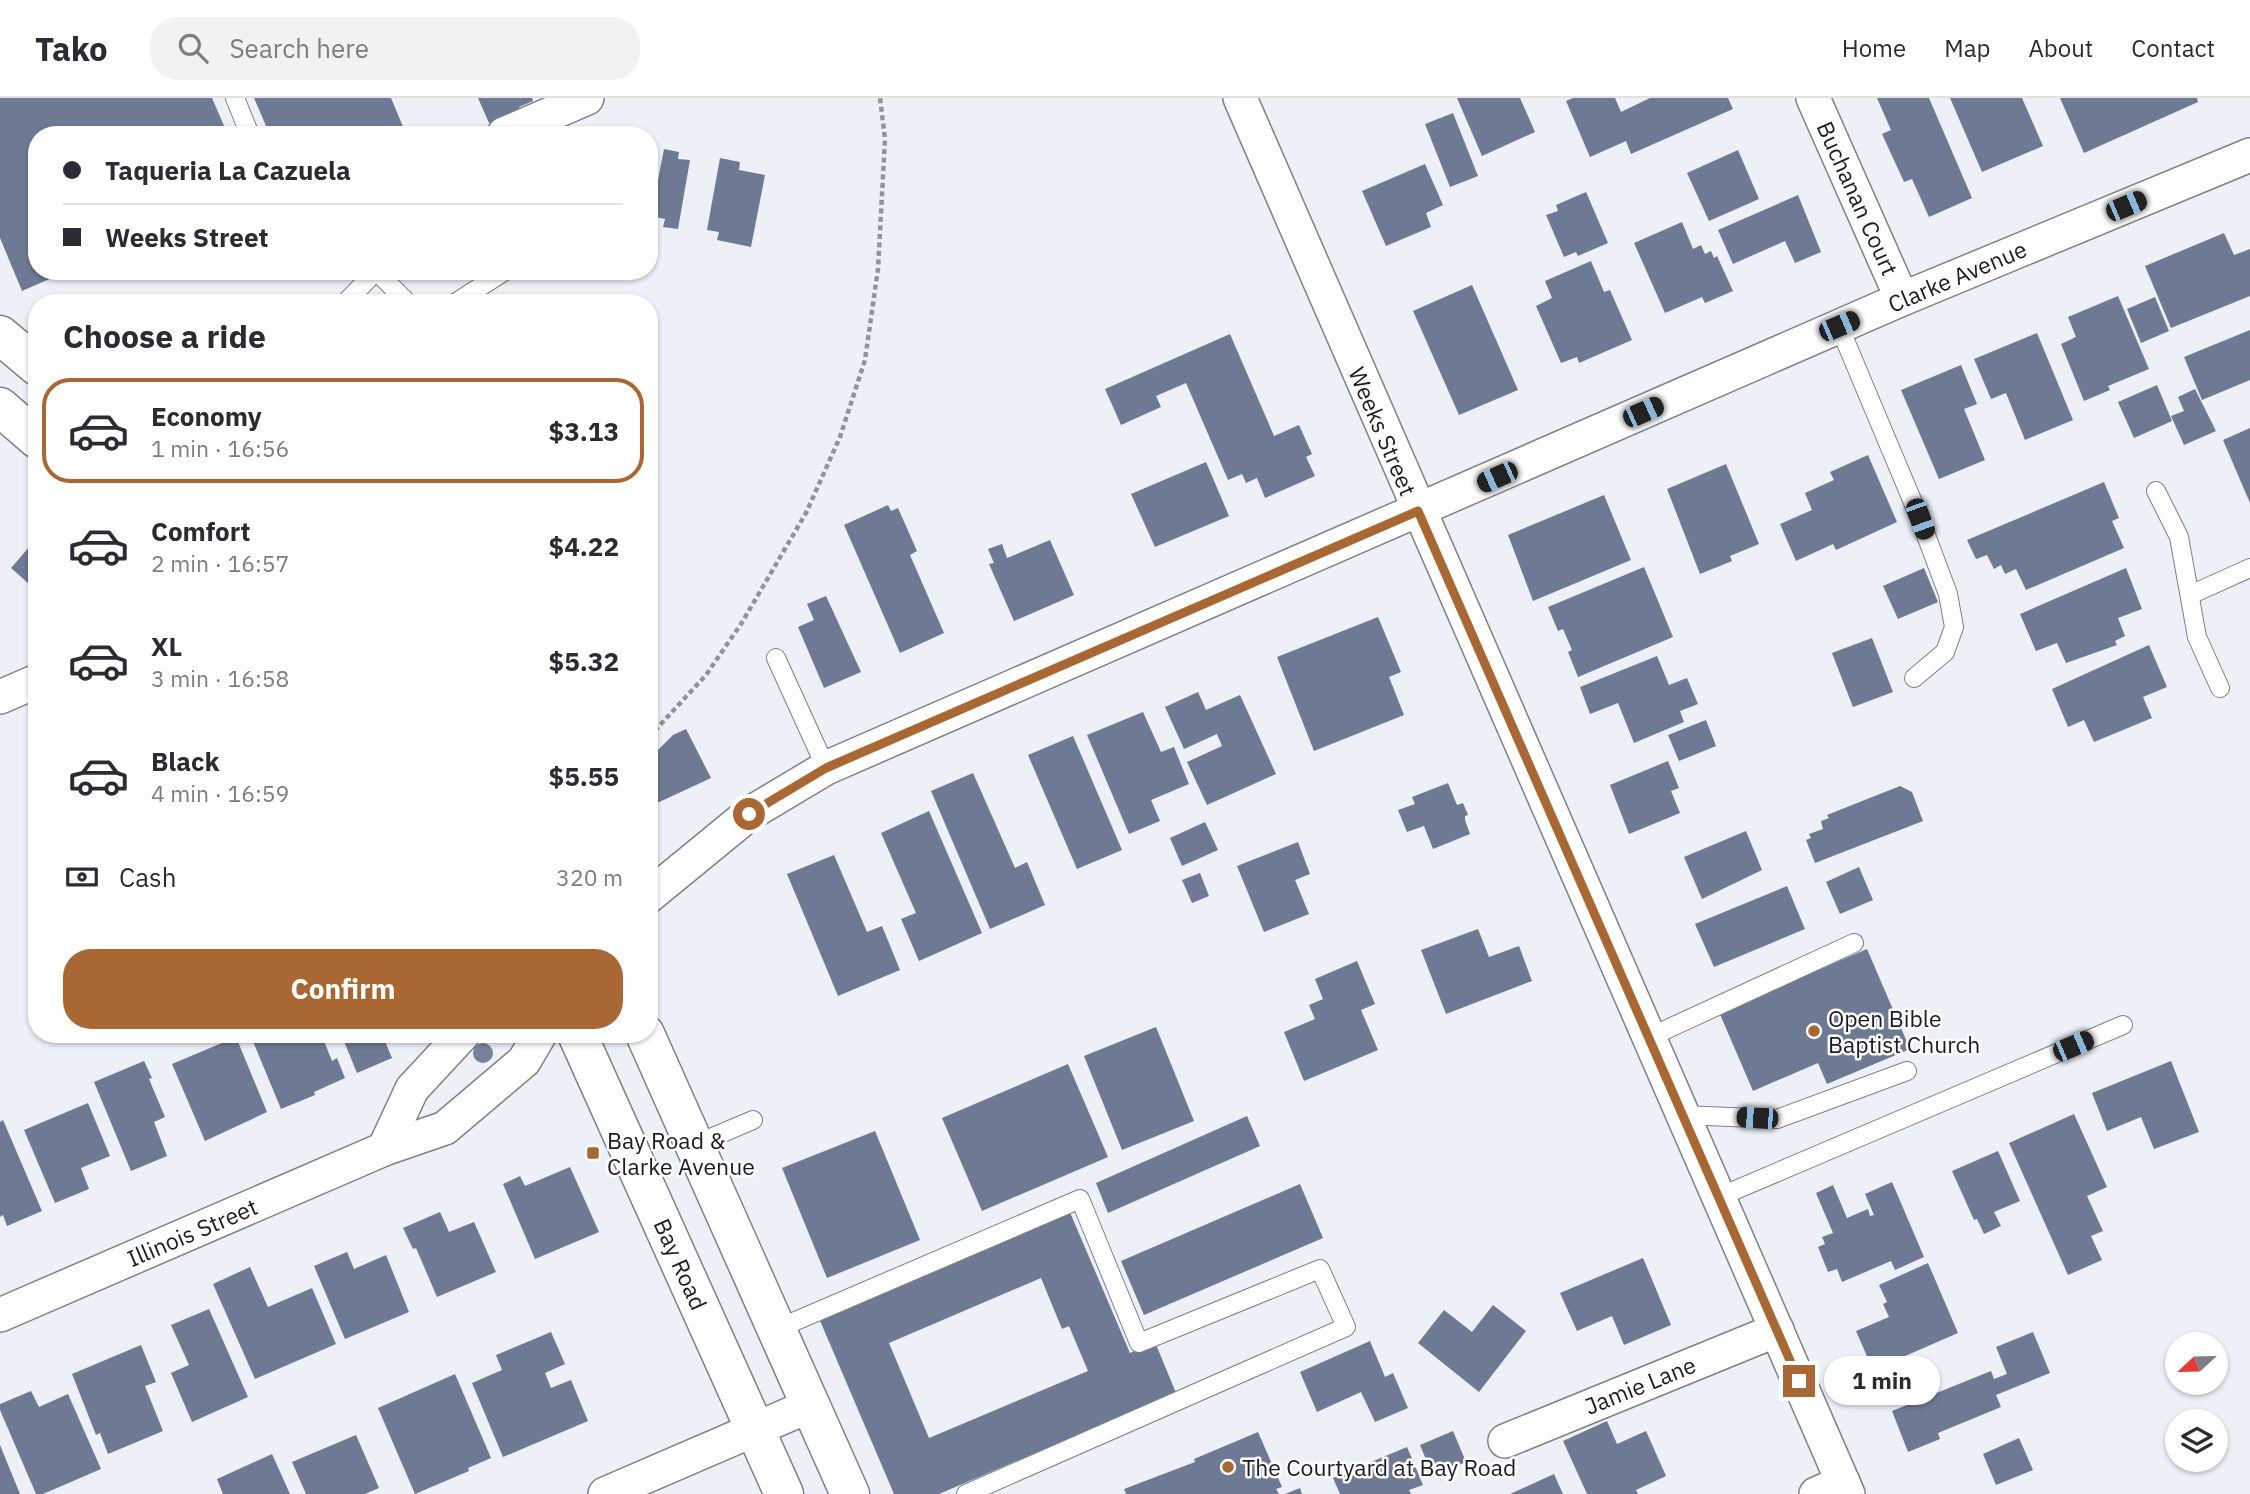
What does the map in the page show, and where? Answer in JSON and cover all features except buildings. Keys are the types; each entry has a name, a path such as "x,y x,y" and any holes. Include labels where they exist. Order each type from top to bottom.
{"main road":[{"path":"0,407 28,431"},
{"name":"Bay Road","path":"581,1043 784,1494"},
{"path":"649,1043 850,1494"}],"street":[{"path":"522,126 587,98"},
{"name":"Weeks Street","path":"1240,98 1776,1330 1835,1490"},
{"name":"Buchanan Court","path":"1814,98 1902,299"},
{"name":"Clarke Avenue","path":"658,889 749,814 826,768 1839,326 2250,155"},
{"path":"0,697 28,685"},
{"path":"384,1149 412,1089 455,1043"},
{"name":"Illinois Street","path":"0,1315 384,1149 445,1128 524,1061 535,1043"},
{"name":"Jamie Lane","path":"1505,1441 1776,1330"},
{"path":"605,1494 809,1406"}],"lane":[{"path":"235,98 246,126"},
{"path":"354,294 367,280"},
{"path":"385,280 399,294"},
{"path":"469,294 491,280"},
{"path":"1839,326 1920,519 1948,594 1954,627 1945,652 1914,678"},
{"path":"2156,491 2179,537 2197,637 2220,688"},
{"path":"2190,594 2250,568"},
{"path":"776,658 826,768"},
{"path":"1650,1037 1854,943"},
{"path":"1719,1197 2123,1025"},
{"path":"1683,1115 1777,1119 1907,1071"},
{"path":"694,1145 753,1120"},
{"path":"777,1329 1080,1199 1139,1343 1320,1269 1346,1327 966,1494"}],"path":[{"path":"658,727 706,675 741,624 806,513 840,437 865,360 878,269 885,139 880,98"}],"place":[{"name":"Open Bible Baptist Church","path":"1814,1031"},
{"name":"Bay Road & Clarke Avenue","path":"593,1153"},
{"name":"The Courtyard at Bay Road","path":"1228,1467"}],"route":[{"path":"749,814 817,772 1418,511 1799,1381"}]}
